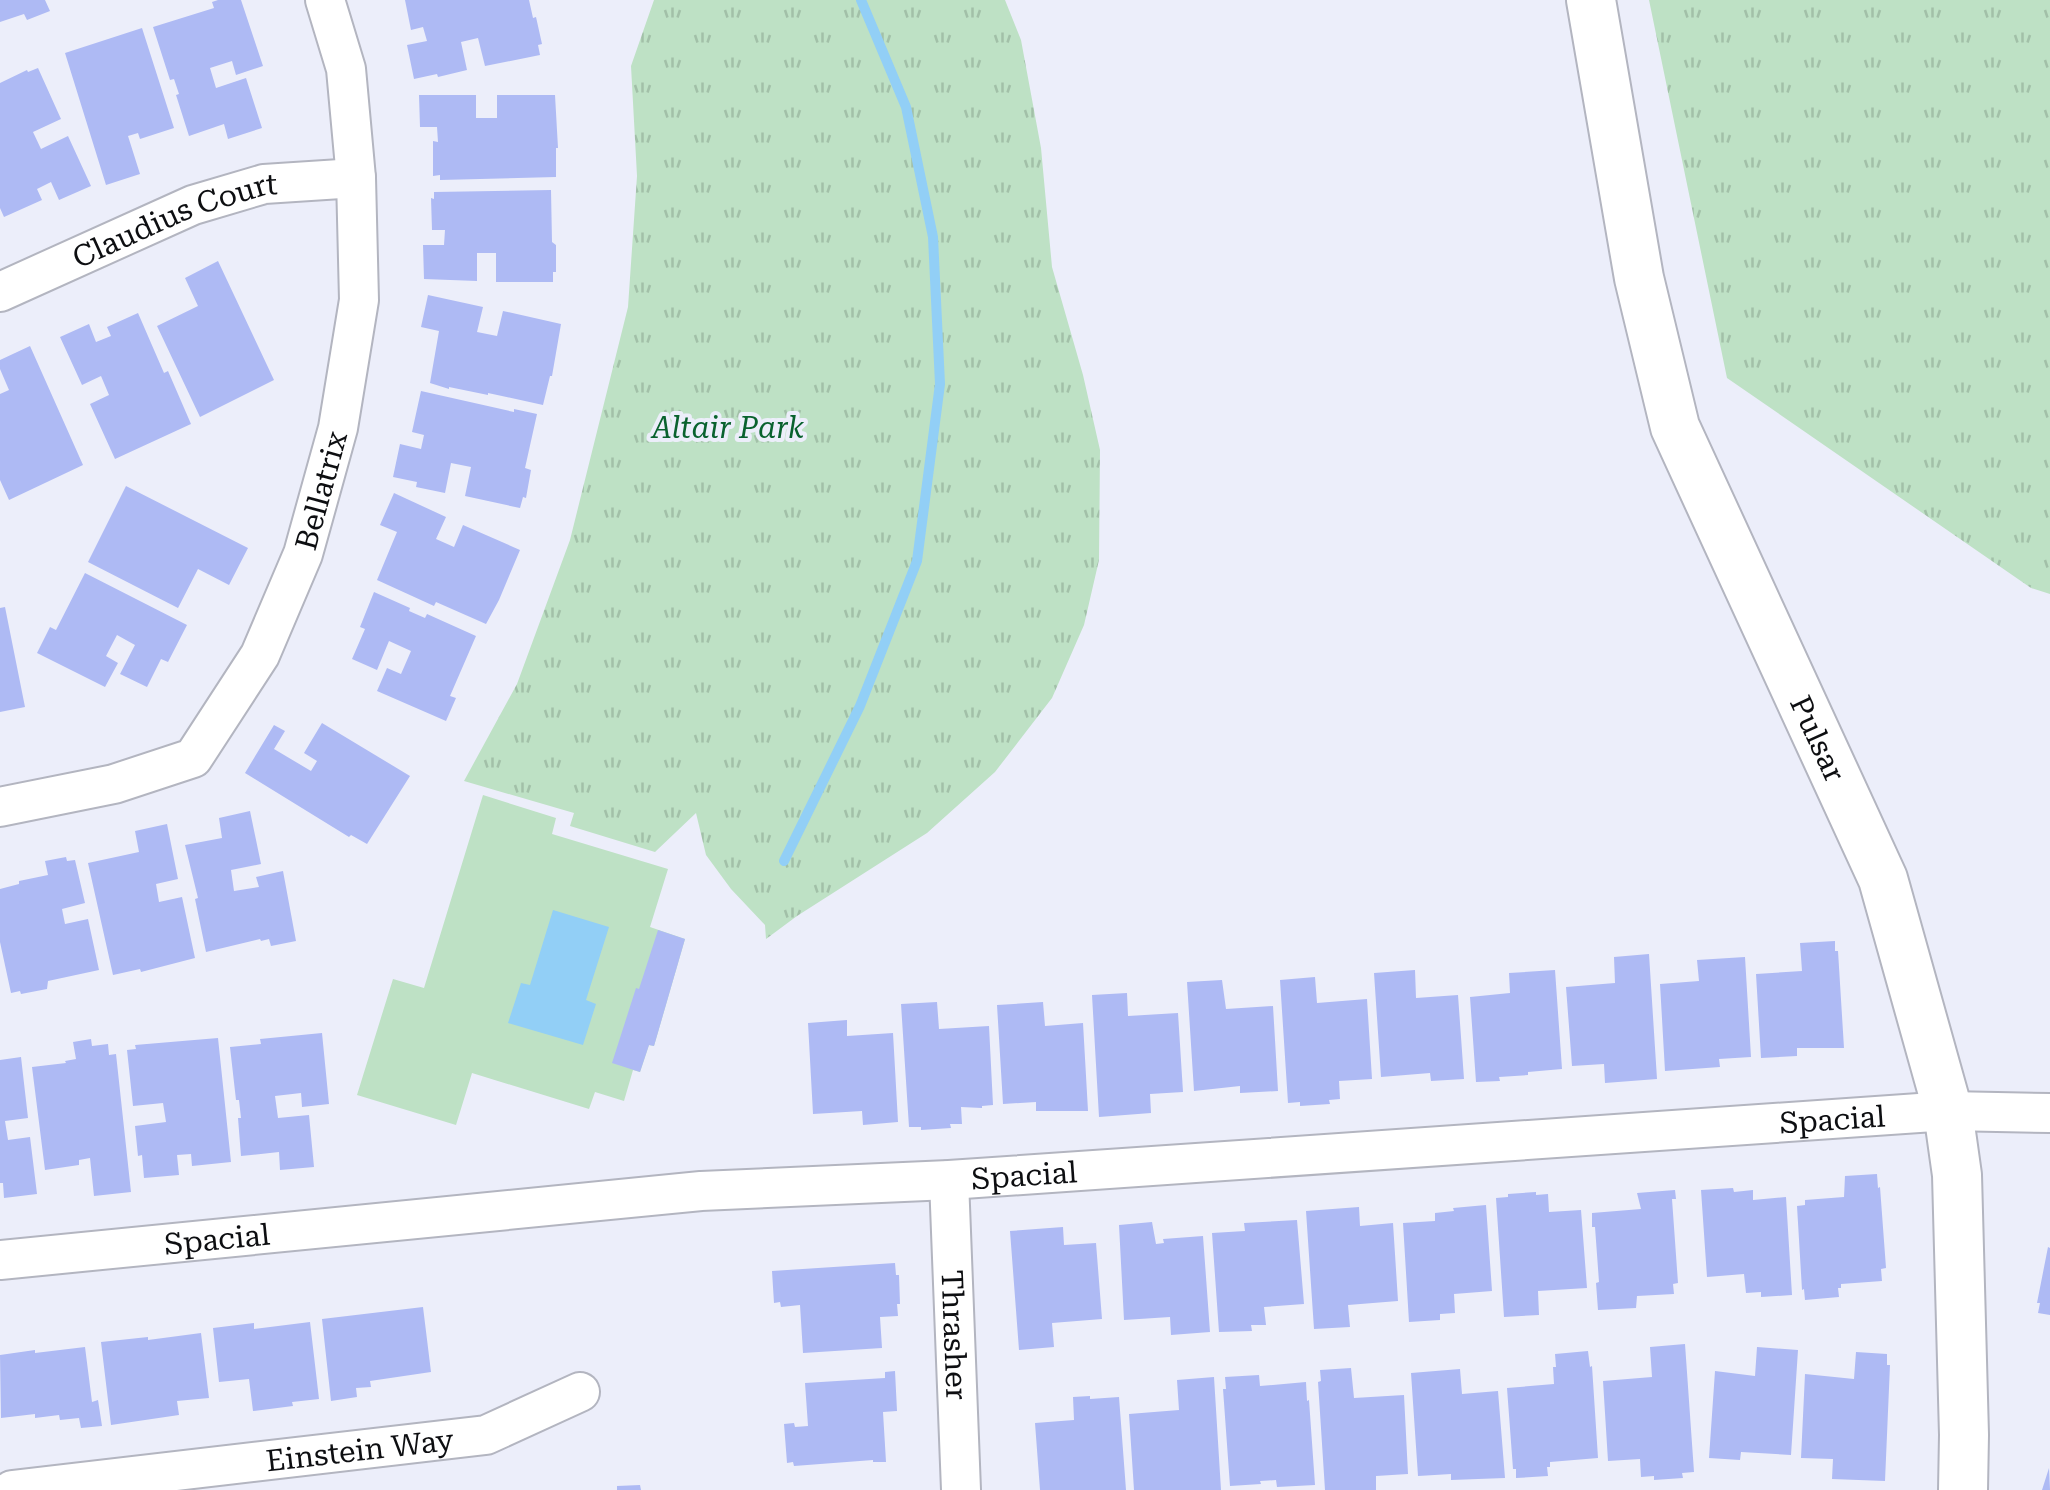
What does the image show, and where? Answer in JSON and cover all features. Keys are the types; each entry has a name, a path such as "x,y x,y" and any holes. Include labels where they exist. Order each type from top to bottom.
{"street":[{"name":"Bellatrix","path":"0,807 114,784 193,758 260,656 303,554 338,428 359,300 356,178 346,69 325,0"},
{"name":"Pulsar","path":"1591,0 1639,278 1675,427 1883,879 1948,1110 1957,1175 1963,1490"},
{"name":"Claudius Court","path":"0,292 192,206 264,184 356,178"},
{"name":"Spacial","path":"0,1260 701,1191 949,1180 1948,1110 2050,1113"},
{"name":"Thrasher","path":"949,1180 961,1490"},
{"name":"Einstein Way","path":"12,1490 486,1435 580,1392"}],"green space":[{"name":"Altair Park","path":"654,0 1005,0 1021,40 1041,148 1052,267 1100,450 1099,560 1084,625 1052,698 995,772 927,833 766,939 765,925 706,855 696,813 655,852 570,826 574,813 464,781 517,684 570,540 628,307 637,176 631,66"},
{"path":"1649,0 2050,0 2050,594 2031,588 1727,378"},
{"path":"483,795 556,818 552,834 668,869 650,927 685,939 654,1046 649,1045 640,1072 633,1070 624,1101 595,1092 589,1109 472,1073 456,1125 357,1095 393,979 424,988"}],"water":[{"path":"553,910 609,927 586,1000 596,1004 583,1045 508,1023 521,983 530,985"}],"building":[{"path":"0,0 45,0 50,11 27,20 24,14 0,22"},
{"path":"241,0 263,66 236,75 232,61 210,68 216,88 246,78 262,128 228,139 224,124 189,136 176,95 179,94 174,79 170,80 153,27 214,8 212,2"},
{"path":"405,0 529,0 542,44 538,45 540,55 485,66 478,38 461,42 467,70 414,79 407,45 427,41 423,27 411,30"},
{"path":"142,28 174,128 140,139 138,133 128,136 140,174 106,185 65,53"},
{"path":"38,68 61,119 33,132 41,149 68,136 91,186 59,200 51,182 37,189 42,200 4,217 0,208 0,83"},
{"path":"419,95 476,95 476,118 497,118 497,95 555,95 556,177 440,180 440,175 433,176 437,127 420,127"},
{"path":"551,190 552,242 556,245 553,282 496,282 496,253 477,253 477,281 424,279 423,245 444,245 445,230 432,230 434,192"},
{"path":"218,261 274,380 200,417 157,326 198,306 185,278"},
{"path":"428,295 483,307 477,332 497,336 503,311 561,324 543,405 430,383 439,331 421,327"},
{"path":"138,313 191,424 115,459 90,404 109,395 101,376 82,385 60,337 89,324 96,342 111,336 107,327"},
{"path":"30,346 83,465 9,500 0,480 0,394 9,390 0,360"},
{"path":"421,391 537,414 525,468 531,470 526,498 523,497 520,508 465,496 471,467 451,463 445,493 393,477 400,444 421,449 424,435 412,432"},
{"path":"126,486 248,548 229,585 198,569 178,608 88,562"},
{"path":"394,493 446,517 436,539 454,547 463,525 520,550 486,624 377,580 397,532 380,525"},
{"path":"85,573 187,625 168,662 161,659 147,687 120,674 135,645 117,635 106,656 118,663 105,687 37,653 50,627 56,630"},
{"path":"374,592 425,618 427,614 476,636 450,696 456,698 446,721 377,691 387,668 401,674 411,651 389,641 377,670 352,659"},
{"path":"5,607 25,707 0,712 0,608"},
{"path":"322,723 410,776 367,844 349,837 245,773 274,725 285,731 274,749 311,771 317,761 304,753"},
{"path":"250,811 261,864 231,870 234,891 259,887 256,877 283,871 296,941 271,946 269,939 260,939 206,952 185,845 222,838 219,818"},
{"path":"167,824 178,879 156,884 159,902 182,897 195,958 113,975 88,863 139,852 135,831"},
{"path":"66,857 67,861 75,860 85,903 62,909 65,924 88,919 99,970 48,981 47,989 11,993 0,942 0,889 48,875 45,861"},
{"path":"658,930 685,939 654,1046 649,1045 640,1072 612,1063"},
{"path":"1835,941 1844,1048 1797,1048 1797,1056 1761,1058 1756,974 1802,971 1800,943"},
{"path":"1649,954 1657,1079 1605,1083 1604,1064 1572,1066 1566,987 1615,983 1614,957"},
{"path":"1745,957 1751,1057 1719,1059 1720,1067 1665,1071 1660,984 1699,981 1697,960"},
{"path":"1415,970 1416,998 1458,995 1464,1079 1431,1081 1430,1073 1381,1077 1374,973"},
{"path":"1555,970 1562,1069 1476,1082 1470,997 1510,993 1509,973"},
{"path":"1315,977 1317,1003 1367,999 1372,1079 1339,1081 1340,1099 1329,1100 1330,1104 1300,1106 1300,1102 1288,1103 1280,980"},
{"path":"1222,980 1226,1009 1273,1006 1278,1091 1240,1093 1240,1086 1194,1091 1187,982"},
{"path":"1127,993 1128,1016 1178,1013 1183,1092 1150,1094 1151,1113 1099,1117 1092,995"},
{"path":"937,1002 939,1029 989,1026 993,1105 961,1107 962,1124 921,1130 909,1127 901,1004"},
{"path":"1043,1002 1045,1026 1083,1023 1088,1111 1036,1111 1036,1102 1003,1104 997,1005"},
{"path":"847,1020 847,1036 893,1033 898,1122 863,1125 862,1111 813,1114 808,1023"},
{"path":"322,1033 329,1104 302,1107 301,1093 275,1096 278,1118 309,1115 314,1167 280,1170 279,1152 241,1156 241,1118 230,1047 261,1044 260,1039"},
{"path":"218,1038 231,1162 192,1166 191,1154 177,1155 179,1175 144,1178 135,1126 166,1122 163,1103 133,1106 127,1050 136,1049 135,1045"},
{"path":"91,1039 92,1046 108,1044 109,1055 116,1054 131,1192 94,1196 90,1158 79,1160 79,1165 45,1170 32,1067 76,1059 73,1042"},
{"path":"21,1057 28,1118 5,1121 8,1140 30,1137 37,1194 4,1198 0,1183 0,1060"},
{"path":"1877,1174 1886,1268 1881,1269 1882,1281 1841,1284 1839,1297 1805,1300 1797,1206 1805,1205 1805,1200 1844,1197 1845,1176"},
{"path":"1733,1188 1734,1192 1753,1190 1753,1200 1786,1197 1792,1295 1761,1297 1761,1292 1746,1293 1744,1274 1707,1277 1701,1190"},
{"path":"1675,1190 1676,1199 1672,1199 1678,1283 1673,1284 1674,1294 1637,1296 1636,1308 1598,1310 1592,1213 1641,1209 1637,1193"},
{"path":"1548,1194 1549,1212 1581,1210 1587,1288 1538,1291 1539,1315 1504,1317 1496,1198"},
{"path":"1486,1205 1492,1291 1454,1294 1455,1313 1440,1314 1440,1320 1409,1322 1403,1223 1435,1221 1435,1213"},
{"path":"1359,1207 1360,1226 1393,1223 1398,1301 1348,1305 1350,1327 1314,1329 1306,1211"},
{"path":"1297,1220 1304,1304 1264,1307 1266,1325 1251,1325 1252,1331 1219,1332 1212,1233 1245,1231 1244,1223"},
{"path":"1152,1222 1156,1244 1164,1243 1163,1239 1203,1236 1210,1332 1171,1335 1170,1317 1124,1320 1119,1225"},
{"path":"1063,1227 1064,1245 1096,1243 1102,1319 1052,1323 1054,1347 1019,1350 1010,1231"},
{"path":"2048,1247 2050,1315 2038,1313 2037,1303"},
{"path":"895,1263 900,1304 898,1316 880,1317 882,1348 803,1353 800,1305 781,1307 780,1302 774,1303 772,1271"},
{"path":"423,1307 431,1372 370,1381 371,1387 356,1388 357,1397 331,1401 322,1319"},
{"path":"310,1322 319,1399 253,1411 249,1379 219,1382 213,1328 254,1323 254,1329"},
{"path":"201,1333 209,1398 177,1401 179,1415 111,1425 101,1342"},
{"path":"1685,1344 1694,1472 1682,1473 1683,1478 1641,1477 1640,1459 1608,1461 1603,1381 1652,1377 1650,1347"},
{"path":"85,1347 92,1402 98,1400 102,1426 81,1428 79,1418 60,1420 59,1415 1,1418 0,1355"},
{"path":"1757,1347 1798,1350 1791,1455 1741,1452 1740,1460 1709,1458 1715,1371 1755,1376"},
{"path":"1588,1351 1598,1458 1550,1462 1548,1476 1516,1478 1507,1388 1554,1384 1555,1354"},
{"path":"1856,1352 1887,1354 1890,1365 1885,1481 1832,1479 1833,1459 1801,1458 1805,1374 1854,1379"},
{"path":"1351,1368 1354,1398 1404,1395 1408,1474 1376,1476 1376,1490 1325,1490 1320,1370"},
{"path":"1460,1369 1462,1394 1498,1391 1505,1478 1451,1480 1451,1474 1418,1476 1411,1373"},
{"path":"895,1371 897,1411 883,1412 886,1462 794,1466 793,1462 787,1463 784,1424 808,1426 805,1383 885,1378 885,1372"},
{"path":"1259,1375 1260,1386 1306,1382 1315,1485 1277,1487 1276,1480 1230,1486 1225,1377"},
{"path":"1214,1377 1221,1490 1134,1490 1129,1414 1179,1410 1177,1380"},
{"path":"1073,1397 1119,1397 1126,1490 1040,1490 1035,1423 1074,1420"},
{"path":"2049,1468 2050,1490 2042,1490"},
{"path":"640,1485 641,1490 617,1490 617,1486"}],"waterway":[{"path":"784,861 860,706 917,561 940,384 933,237 906,107 861,0"}]}
